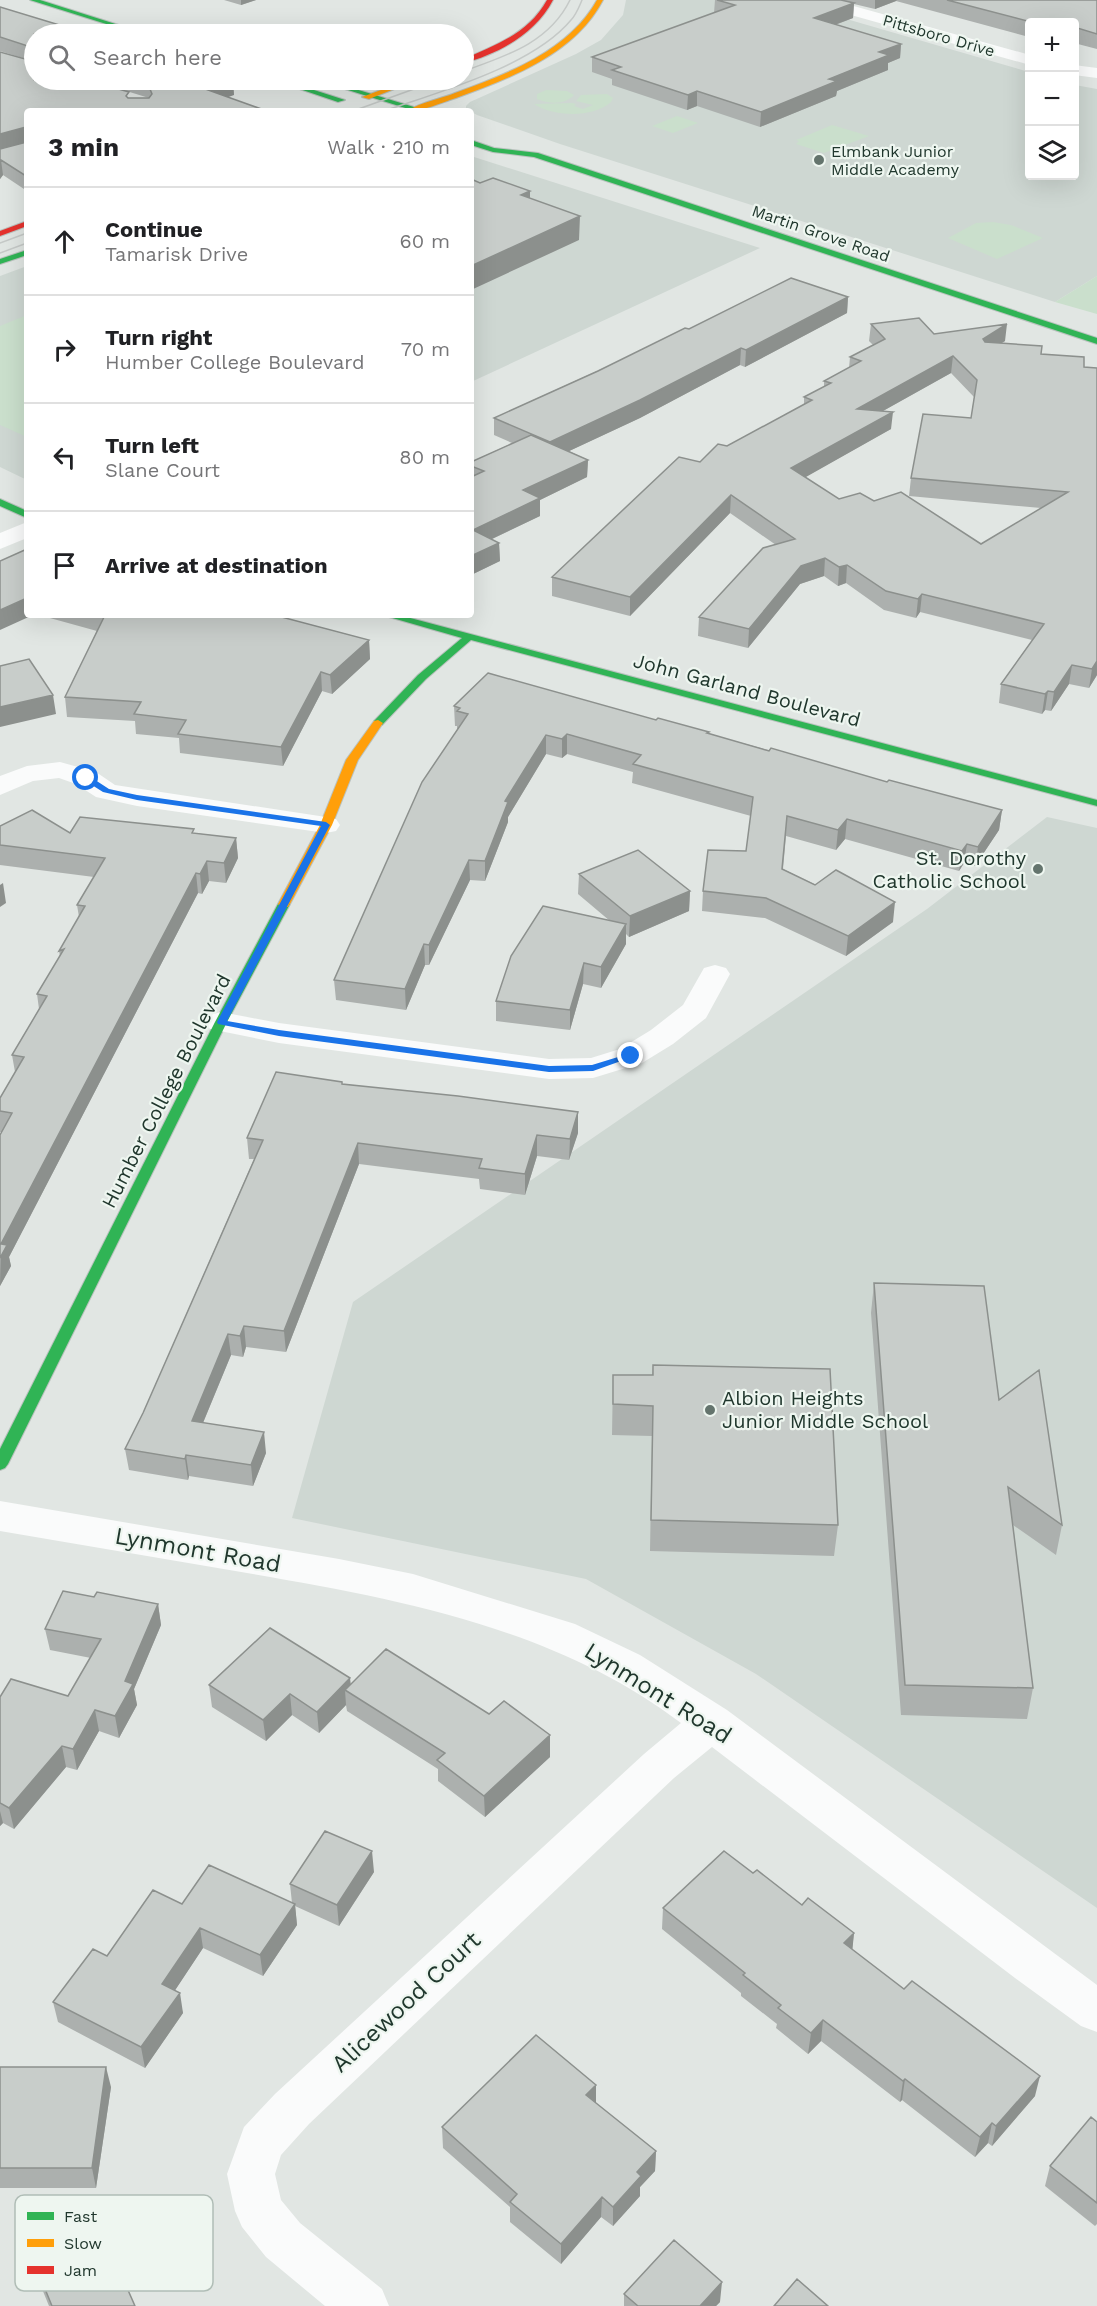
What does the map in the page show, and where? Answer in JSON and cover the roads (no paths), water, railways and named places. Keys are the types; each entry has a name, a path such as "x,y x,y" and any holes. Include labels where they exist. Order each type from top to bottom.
{"main road":[{"path":"33,0 111,24"},
{"path":"474,56 520,35 545,12 550,0"},
{"path":"474,87 554,50 587,22 597,10 600,0"},
{"path":"308,90 363,108"},
{"path":"354,90 411,108"},
{"path":"334,108 385,90"},
{"path":"422,108 467,90"},
{"name":"Martin Grove Road","path":"504,137 516,140 535,155"},
{"name":"Martin Grove Road","path":"474,143 493,150 535,155 1097,341"},
{"path":"0,234 24,225"},
{"path":"0,262 24,253"},
{"path":"0,502 24,514"},
{"name":"John Garland Boulevard","path":"398,618 1097,803"},
{"name":"Humber College Boulevard","path":"0,1464 221,1022 326,825 342,781 366,737 422,677 469,637"}],"street":[{"name":"Pittsboro Drive","path":"814,0 1025,59"},
{"path":"1079,71 1097,73"},
{"path":"0,542 24,530"},
{"path":"0,787 27,774 60,770 86,778 106,790 137,798 326,825"},
{"path":"221,1022 279,1033 549,1069 593,1068 631,1056 695,1011 715,974"},
{"name":"Lynmont Road","path":"0,1516 339,1574 413,1589 490,1611 561,1635 616,1662 712,1722 1021,1957 1097,2011"},
{"name":"Alicewood Court","path":"364,2306 283,2240 259,2211 251,2174 261,2143 292,2109 362,2043 659,1766 712,1722"}],"tram line":[{"path":"474,67 525,46 538,37 561,15 570,0"},
{"path":"474,80 510,64 554,36 571,20 582,0"},
{"path":"361,108 411,90"},
{"path":"393,108 445,90"},
{"path":"0,243 24,234"},
{"path":"0,253 24,244"}],"place":[{"name":"Elmbank Junior Middle Academy","path":"819,160"},
{"name":"St. Dorothy Catholic School","path":"1038,869"},
{"name":"Albion Heights Junior Middle School","path":"710,1410"}]}
